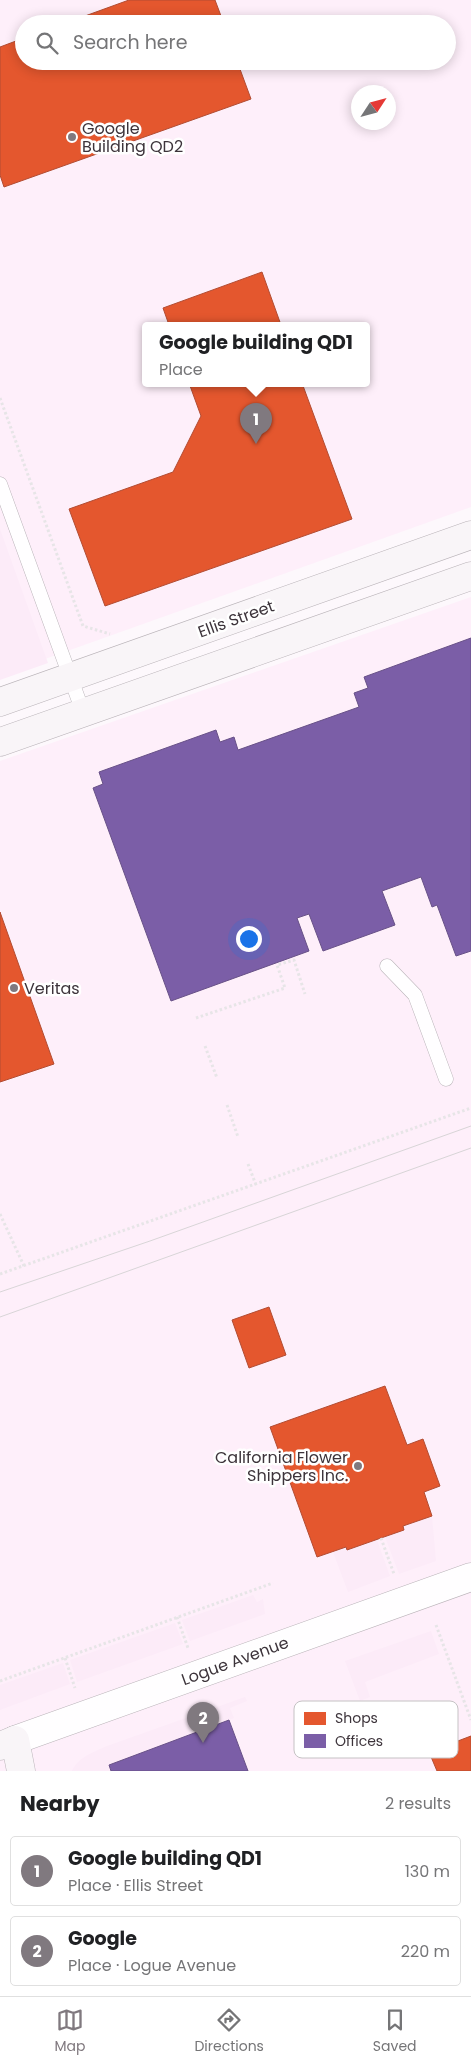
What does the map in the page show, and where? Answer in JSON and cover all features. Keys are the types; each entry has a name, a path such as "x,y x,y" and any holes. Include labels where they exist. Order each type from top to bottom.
{"main road":[{"name":"Ellis Street","path":"0,702 471,535"},
{"path":"0,742 471,576"},
{"path":"8,1743 21,1771"}],"street":[{"name":"Logue Avenue","path":"8,1743 471,1577"}],"lane":[{"path":"0,484 83,712"},
{"path":"386,966 415,995 446,1079"}],"path":[{"path":"0,398 83,626 115,636"},
{"path":"196,1018 285,988 277,965 294,960 305,994"},
{"path":"205,1046 217,1078"},
{"path":"227,1105 238,1137"},
{"path":"0,1274 471,1108"},
{"path":"248,1164 256,1185"},
{"path":"0,1214 24,1266"},
{"path":"381,1538 394,1574"},
{"path":"0,1681 273,1583"},
{"path":"177,1617 188,1648"},
{"path":"436,1625 471,1720"},
{"path":"64,1658 75,1688"}],"shaded area":[{"path":"0,0 471,0 471,507 0,675"},
{"path":"0,529 48,663 0,680"},
{"path":"471,597 471,1771 0,1771 0,761"},
{"path":"432,1516 436,1561 399,1574 385,1537 404,1530 403,1526"},
{"path":"377,1540 390,1576 348,1592 333,1552 346,1547 347,1550"},
{"path":"253,1595 257,1602 263,1599 265,1614 190,1641 182,1620"},
{"path":"175,1623 183,1644 77,1682 70,1660"},
{"path":"431,1631 439,1654 365,1682 370,1697 360,1701 345,1661"},
{"path":"63,1663 70,1684 0,1710 0,1685"},
{"path":"245,1697 247,1701 230,1708 234,1718 111,1771 72,1771 82,1759 107,1746"}],"building: Shops":[{"path":"129,0 215,0 221,15 88,15"},
{"name":"Google Building QD2","path":"15,41 15,70 240,70 251,99 4,187 0,175 0,47"},
{"path":"262,272 280,322 168,322 163,308"},
{"path":"190,387 303,387 352,519 105,606 69,509 173,472 201,416"},
{"name":"Veritas","path":"0,912 54,1064 0,1082"},
{"path":"269,1307 286,1355 249,1368 232,1320"},
{"name":"California Flower Shippers Inc.","path":"385,1386 407,1445 423,1439 440,1486 424,1492 432,1516 403,1526 404,1530 347,1550 346,1547 317,1557 270,1427"},
{"path":"471,1736 471,1771 437,1771 432,1758 458,1758 458,1741"}],"building: Offices":[{"path":"471,638 471,951 456,956 437,905 432,907 421,877 382,891 395,925 323,951 309,914 297,918 309,951 171,1001 93,788 103,784 99,772 216,730 220,742 234,737 238,750 359,707 354,693 368,688 364,677"},
{"path":"229,1720 248,1771 111,1771 109,1765"}],"tram line":[{"path":"0,1292 150,1241 471,1126"},
{"path":"0,1317 471,1148"}],"place":[{"name":"Google Building QD2","path":"72,137"},
{"name":"Google building QD1","path":"256,444"},
{"name":"Veritas","path":"14,988"},
{"name":"California Flower Shippers Inc.","path":"358,1466"},
{"name":"Google","path":"203,1743"}]}
